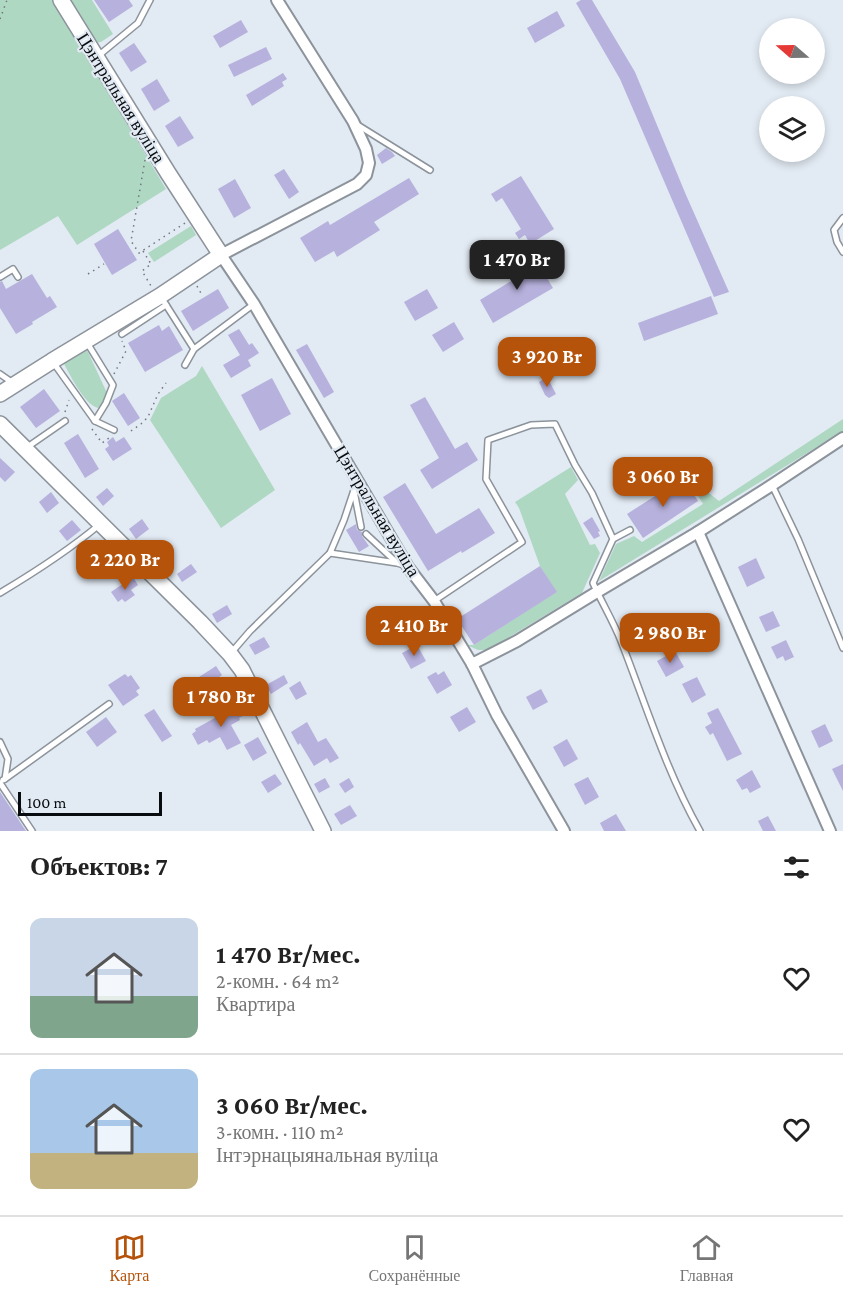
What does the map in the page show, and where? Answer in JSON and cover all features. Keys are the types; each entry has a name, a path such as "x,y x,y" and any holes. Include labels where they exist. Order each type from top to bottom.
{"street":[{"name":"Цэнтральная вуліца","path":"61,0 195,216 255,304 408,567 434,601 472,664 497,715 564,831"},
{"path":"0,394 160,297 221,255 357,184 366,175 369,163 366,149 352,121 281,1"},
{"path":"0,424 230,654 242,670 323,831"},
{"path":"472,664 517,641 698,532 843,438"},
{"path":"698,532 830,831"}],"lane":[{"path":"96,57 138,22 150,0"},
{"path":"352,121 430,170"},
{"path":"843,218 834,230 843,252"},
{"path":"0,277 13,269 18,277"},
{"path":"122,334 160,297 194,349"},
{"path":"185,364 194,349 255,304"},
{"path":"86,340 112,385 106,403 92,423"},
{"path":"52,361 92,423 114,430"},
{"path":"0,374 15,384"},
{"path":"25,449 64,419"},
{"path":"434,601 522,542 486,479 488,440 509,432 531,425 555,424 592,493 613,539"},
{"path":"354,474 354,490 361,527"},
{"path":"772,485 798,539 843,648"},
{"path":"230,654 330,553 354,490"},
{"path":"0,592 27,577 77,543 100,524"},
{"path":"630,530 613,539 593,583 620,639 670,770 700,831"},
{"path":"366,534 397,563"},
{"path":"330,553 397,563 408,567"},
{"path":"2,781 109,704"},
{"path":"0,742 8,759 2,781 32,831"}],"path":[{"path":"0,19 7,0"},
{"path":"153,148 145,156 131,242 139,253 195,216"},
{"path":"143,250 151,264 142,271 160,297"},
{"path":"88,274 104,264"},
{"path":"111,382 126,351 122,342 122,334"},
{"path":"131,431 148,417 166,382"},
{"path":"64,419 70,396"},
{"path":"92,423 102,443 109,438"}],"green space":[{"path":"0,0 53,0 166,189 77,245 58,216 0,250"},
{"path":"69,0 92,0 113,34 96,43"},
{"path":"191,226 196,235 154,262 148,253"},
{"path":"85,349 107,393 103,404 98,408 83,395 63,362"},
{"path":"202,366 275,490 221,528 150,420 161,398 196,376"},
{"path":"843,419 843,431 599,581 616,544 634,536 642,542 703,504 685,474 719,501"},
{"path":"571,467 578,480 565,494 590,545 595,544 600,553 582,593 488,650 478,650 467,645 474,645 556,592 540,566 515,502"}],"building":[{"path":"94,0 129,0 133,6 109,22"},
{"path":"581,0 592,0 635,72 729,292 714,297 620,79 576,3"},
{"path":"557,11 565,26 535,43 527,28"},
{"path":"241,20 248,32 220,48 213,36"},
{"path":"134,43 147,62 131,72 119,53"},
{"path":"266,47 272,59 234,77 228,65"},
{"path":"283,73 287,79 282,82 284,86 252,106 246,95"},
{"path":"157,79 170,101 154,111 141,89"},
{"path":"180,116 194,138 178,147 165,126"},
{"path":"386,148 395,156 382,164 377,155"},
{"path":"284,169 299,192 289,199 274,175"},
{"path":"521,176 554,229 530,244 525,235 519,239 515,233 521,229 502,198 496,202 491,194"},
{"path":"409,178 419,194 374,222 380,230 337,257 334,251 315,262 300,238 328,221 330,225"},
{"path":"235,179 251,208 234,218 218,189"},
{"path":"118,229 137,260 112,275 94,244"},
{"path":"526,258 532,269 539,265 553,288 493,323 480,300 516,278 509,268"},
{"path":"32,274 47,298 50,296 57,307 16,334 0,308 0,282 2,281 6,289"},
{"path":"218,289 229,308 193,331 181,311"},
{"path":"427,289 438,308 415,321 404,302"},
{"path":"711,296 718,314 644,341 638,323"},
{"path":"454,322 464,339 443,352 432,335"},
{"path":"159,325 162,331 169,326 183,350 145,372 128,343"},
{"path":"239,329 249,345 252,343 259,353 248,360 251,366 231,378 223,365 240,355 228,335"},
{"path":"307,344 334,392 324,398 296,350"},
{"path":"547,377 556,394 549,398 545,395 539,382"},
{"path":"272,378 291,414 260,431 241,395"},
{"path":"44,389 60,411 36,428 20,407"},
{"path":"124,393 140,418 128,426 112,401"},
{"path":"425,397 455,449 467,442 478,460 432,489 420,470 439,458 410,405"},
{"path":"78,434 99,469 85,478 64,443"},
{"path":"113,437 116,442 124,437 132,449 113,461 105,449 109,446 107,442"},
{"path":"0,458 15,472 5,482 0,477"},
{"path":"683,478 698,501 643,538 627,514"},
{"path":"405,483 436,534 479,508 495,533 428,571 383,497"},
{"path":"107,488 114,496 103,506 96,497"},
{"path":"51,492 59,503 47,513 39,502"},
{"path":"592,517 600,531 598,532 600,536 594,539 583,523"},
{"path":"142,519 149,529 136,539 129,529"},
{"path":"72,520 81,530 67,541 59,531"},
{"path":"356,524 357,530 362,532 369,546 359,552 346,530"},
{"path":"107,551 114,560 98,571 91,562"},
{"path":"756,558 765,578 747,587 738,567"},
{"path":"191,564 197,572 182,582 177,574"},
{"path":"540,566 557,592 474,645 457,619"},
{"path":"133,577 138,585 131,590 135,595 125,602 122,599 118,602 111,592"},
{"path":"227,605 232,614 217,623 212,614"},
{"path":"395,610 401,622 389,629 382,617"},
{"path":"773,611 780,626 766,632 759,617"},
{"path":"264,637 270,647 255,655 249,645"},
{"path":"786,640 794,657 785,661 783,656 777,659 771,647"},
{"path":"417,645 426,661 411,669 402,653"},
{"path":"675,651 684,667 666,677 657,661"},
{"path":"216,666 222,675 215,680 222,690 208,698 196,679"},
{"path":"444,671 452,685 437,694 427,677"},
{"path":"125,674 128,677 131,675 140,688 136,691 139,695 123,706 108,685"},
{"path":"284,675 288,683 271,694 266,685"},
{"path":"697,677 706,695 692,703 682,684"},
{"path":"300,681 307,694 296,700 289,688"},
{"path":"541,689 548,702 533,710 526,697"},
{"path":"237,703 241,704 246,714 231,725 241,743 227,750 220,737 209,743 207,740 198,745 192,734 196,731 195,729"},
{"path":"467,707 476,722 459,732 450,717"},
{"path":"718,708 742,754 727,761 713,733 710,735 705,727 712,723 707,713"},
{"path":"154,709 172,736 162,742 144,715"},
{"path":"106,717 117,732 97,747 86,732"},
{"path":"307,722 318,742 326,738 339,758 330,763 327,758 314,766 291,732"},
{"path":"825,724 833,741 819,748 811,731"},
{"path":"258,737 267,753 253,761 244,745"},
{"path":"567,739 578,759 564,767 553,747"},
{"path":"843,764 843,791 832,769"},
{"path":"752,770 761,787 750,793 747,788 742,790 736,780"},
{"path":"275,774 282,784 268,793 261,782"},
{"path":"588,777 599,797 585,805 574,784"},
{"path":"325,778 330,787 319,793 314,784"},
{"path":"349,778 354,787 345,793 339,784"},
{"path":"0,792 26,831 0,831"},
{"path":"350,805 357,816 341,825 334,814"},
{"path":"616,814 626,831 604,831 600,823"},
{"path":"768,816 776,831 763,831 758,821"}]}
